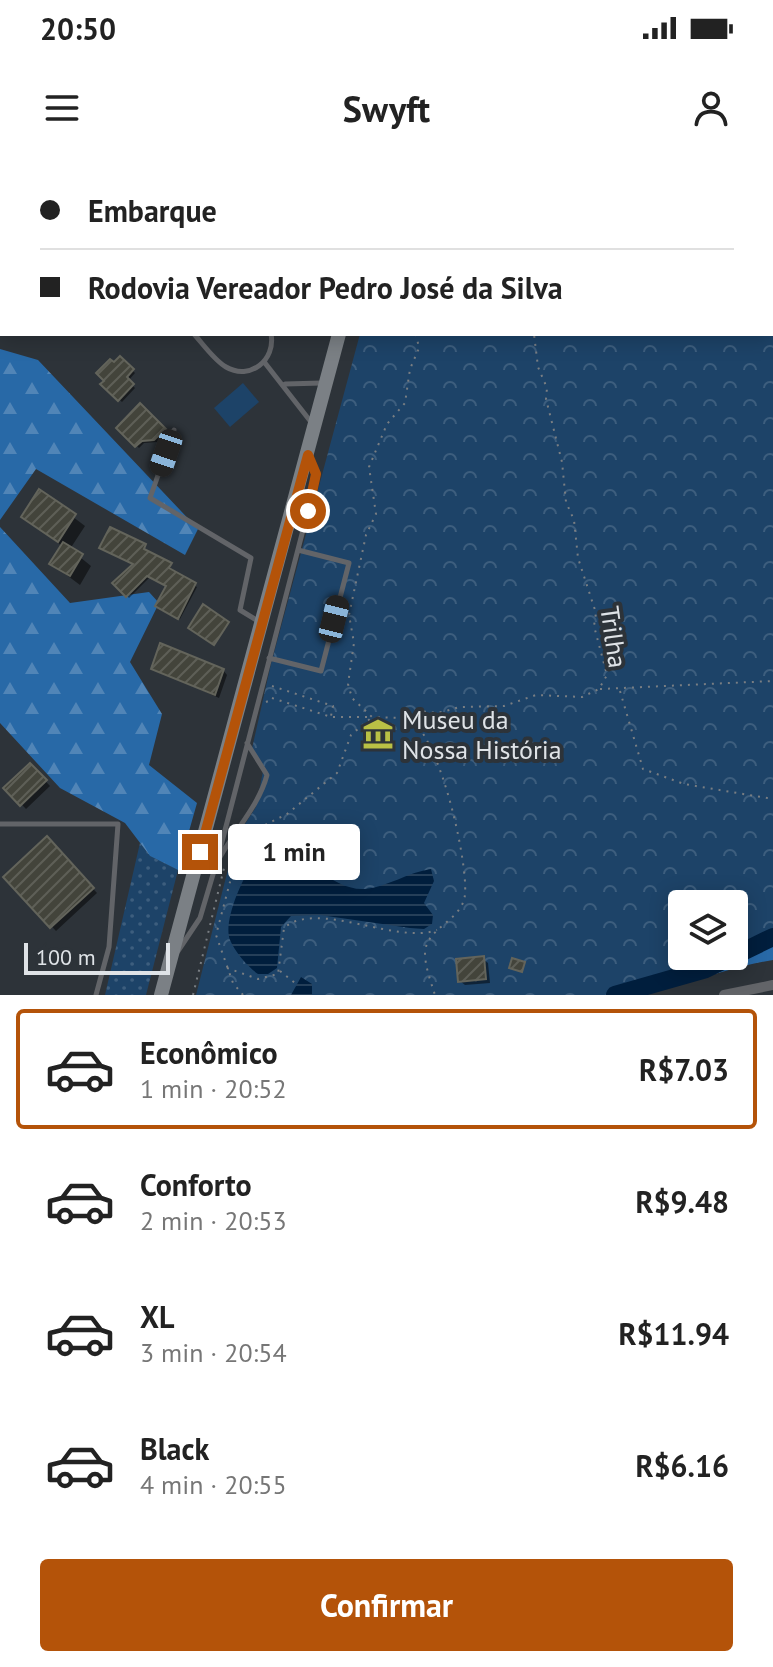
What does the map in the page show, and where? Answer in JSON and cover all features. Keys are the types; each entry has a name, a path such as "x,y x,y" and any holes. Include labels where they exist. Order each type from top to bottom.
{"main road":[{"path":"161,995 338,336"}],"street":[{"path":"724,995 773,985"}],"lane":[{"path":"196,336 224,366 237,371 252,370 265,363 271,351 271,336"},
{"path":"265,363 315,426"},
{"path":"284,384 303,386 325,382"},
{"path":"174,430 150,498 251,558 240,610 262,624"},
{"path":"170,961 200,918 217,861 316,480 308,455"},
{"path":"269,658 321,671 349,563 298,550"},
{"path":"217,861 245,814 261,798 267,775 247,743"},
{"path":"0,824 118,824 109,947 96,995"}],"path":[{"path":"243,995 236,989 216,935 239,848 255,830 287,814 337,773 351,735 372,717 355,702 348,684 355,652 349,615 366,535 376,514 369,467 387,424 405,403 410,369 419,348 416,336"},
{"name":"Trilha","path":"259,694 331,717 405,718 418,711 438,713 460,707 504,706 536,695 582,697 599,689 607,673 600,660 594,626 596,613 578,558 574,520 566,502 562,462 546,399 547,388 538,367 534,336"},
{"path":"599,689 620,691 773,681"},
{"path":"262,683 333,706 331,717"},
{"path":"620,691 643,769 684,784 773,799"},
{"path":"405,718 410,718 428,738 461,845 465,896 456,914 438,930 425,951 435,995"},
{"path":"227,968 258,979 270,978 280,971 284,928 302,919 415,935 438,930"},
{"path":"280,971 295,983"}],"green space":[{"path":"359,336 773,336 773,937 748,949 748,890 668,890 668,970 702,970 615,995 196,995 236,838 256,807 263,771 251,753 271,664"},
{"path":"0,349 38,360 198,529 185,555 36,469 0,520"},
{"path":"243,383 259,402 230,427 214,408"},
{"path":"0,527 70,603 149,592 159,603 130,662 162,714 149,765 197,803 178,870 150,856 125,823 60,788 0,723"},
{"path":"140,843 150,856 178,870 146,995 105,995"},
{"path":"773,937 773,960 748,965 748,949"},
{"path":"702,970 730,970 652,991 610,995"}],"shaded area":[{"path":"271,843 294,853 328,877 352,888 373,888 431,869 434,881 424,903 433,915 432,924 424,929 320,915 291,916 281,927 277,968 268,974 258,974 235,949 228,930 240,887 255,860"},
{"path":"301,977 312,984 312,995 291,995"}],"building":[{"path":"120,356 134,369 127,377 134,384 118,401 100,384 104,381 96,373 110,359 114,362"},
{"path":"140,403 166,429 154,440 142,441 135,447 116,428"},
{"path":"39,489 76,514 58,542 21,517"},
{"path":"110,527 146,544 144,549 172,563 169,568 196,583 178,619 155,606 166,586 147,576 126,597 112,583 133,564 99,548"},
{"path":"63,542 83,554 70,576 49,564"},
{"path":"203,604 229,622 214,645 188,628"},
{"path":"160,643 224,669 215,695 151,669"},
{"path":"30,763 47,780 20,806 3,788"},
{"path":"47,836 94,888 50,928 3,877"},
{"path":"484,956 486,979 458,982 456,959"},
{"path":"512,958 525,962 522,972 509,968"}],"waterway":[{"path":"748,949 773,937"},
{"path":"615,995 702,970"}],"place":[{"name":"Museu da Nossa História","path":"378,734"}],"route":[{"path":"200,852 308,455 316,480 308,511"}]}
